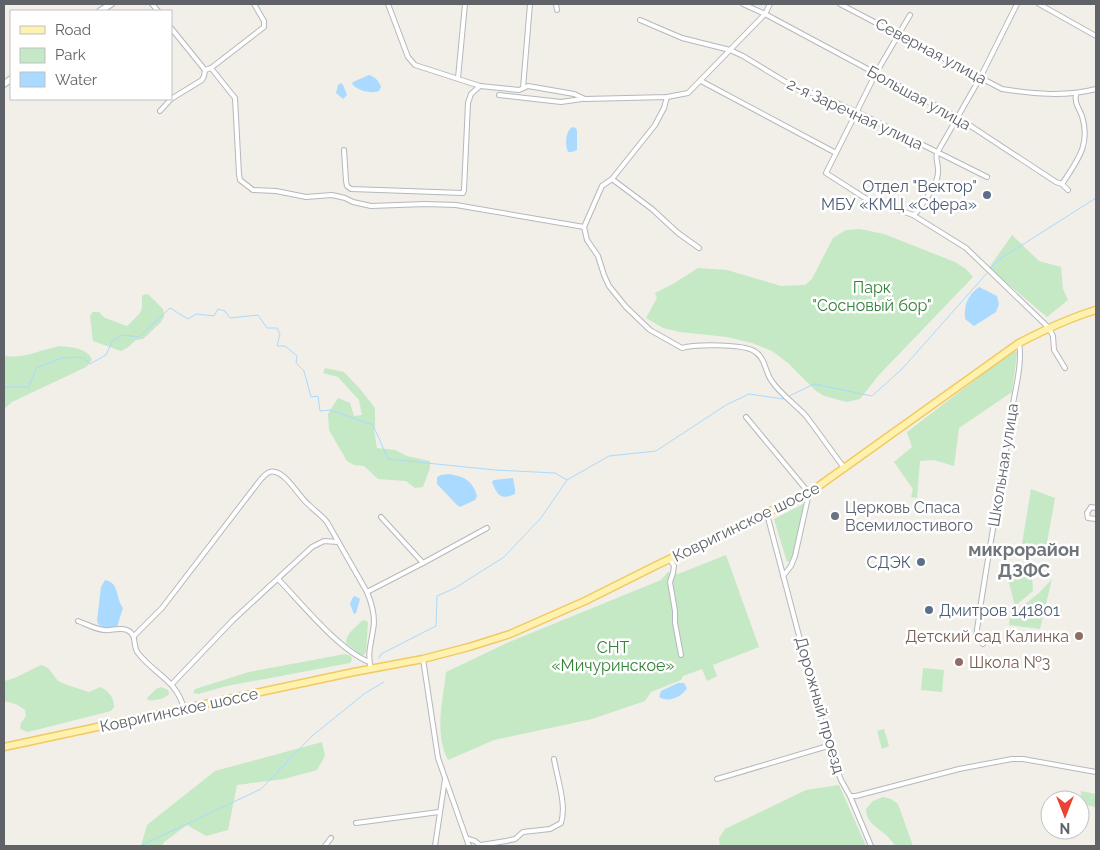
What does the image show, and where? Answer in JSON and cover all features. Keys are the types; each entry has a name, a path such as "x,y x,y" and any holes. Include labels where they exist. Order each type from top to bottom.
{"main road":[{"name":"Ковригинское шоссе","path":"4,747 354,672 370,665 423,659 469,648 510,634 585,601 809,493 1019,343 1080,314 1096,310"}],"street":[{"path":"205,70 211,68 264,27 264,21 254,4"},
{"path":"388,4 412,63 480,86 519,90 528,86 574,94 584,99"},
{"path":"458,78 466,4"},
{"path":"523,88 530,4"},
{"path":"556,4 557,10"},
{"name":"Большая улица","path":"743,4 957,117 1056,182 1062,184 1068,190"},
{"path":"499,95 561,102 584,99 667,97 688,93 702,81 765,14 770,4"},
{"name":"Северная улица","path":"840,4 898,33 1002,90 1076,94 1096,89"},
{"path":"913,215 918,212 938,173 937,153 980,78 1017,4"},
{"path":"1039,4 1096,36"},
{"path":"910,15 876,73 826,173 831,178 865,198 913,215 966,248 1049,328 1053,336 1054,350 1065,368"},
{"name":"2-я Заречная улица","path":"640,20 682,38 730,50 772,72 782,81 799,90 817,94 857,112 987,177"},
{"path":"172,29 205,70"},
{"path":"211,68 235,98 240,180 253,190 276,191 306,197 326,194 371,206 456,205 584,227"},
{"path":"172,98 202,80 205,70"},
{"path":"702,81 836,153"},
{"path":"344,150 346,181 347,186 351,189 463,193 468,103 471,94 480,86"},
{"path":"1062,184 1083,150 1085,141 1086,131 1075,101 1076,94"},
{"path":"667,97 664,108 655,125 612,178 602,186 584,227 587,240 598,256 609,286 636,318 663,338 682,348 691,345 742,347 754,350 761,357 774,386 805,415 845,469"},
{"path":"160,111 170,100"},
{"path":"612,178 699,248"},
{"name":"Школьная улица","path":"983,644 976,638 977,629 1011,417 1020,350 1019,343"},
{"path":"746,417 809,493 795,556 791,566 783,576"},
{"path":"134,636 162,608 229,523 247,497 268,473 276,472 284,476 309,505 320,514 367,592 371,601 374,621 369,647 370,665"},
{"path":"1096,508 1091,507 1087,513 1088,518 1096,519"},
{"name":"Дорожный проезд","path":"767,514 828,746 871,846"},
{"path":"381,517 423,564"},
{"path":"367,592 423,564 487,528"},
{"path":"172,684 233,620 318,543 324,541 338,542"},
{"path":"670,559 674,566 670,582 675,611 674,623 681,656"},
{"path":"279,580 334,637 370,665"},
{"path":"78,621 105,630 126,630 134,636 138,653 159,675 172,684 181,697 184,709"},
{"path":"423,659 438,758 469,846"},
{"path":"717,779 828,746"},
{"path":"468,839 481,846 515,839 523,832 550,829 561,823 564,815 554,759"},
{"path":"850,796 959,769 1012,759 1023,759 1096,772"},
{"path":"435,846 445,779"},
{"path":"356,823 440,812"},
{"path":"325,846 332,838"}],"green space":[{"name":"Парк \"Сосновый бор\"","path":"860,229 884,234 955,262 966,269 973,277 878,376 860,399 847,402 824,396 772,351 752,343 727,337 680,332 663,328 646,318 657,298 655,293 698,268 727,270 781,286 805,285 812,279 833,238 846,230"},
{"path":"1012,235 1039,261 1061,267 1063,289 1068,300 1047,317 989,268"},
{"path":"145,294 149,295 163,309 164,317 143,339 136,340 121,351 93,341 90,316 93,312 99,312 105,318 127,326 140,313 142,296"},
{"path":"60,346 83,351 92,360 86,367 12,402 4,409 4,356 25,355"},
{"path":"1014,350 1017,353 1012,392 959,428 954,466 934,460 920,461 917,498 911,497 913,489 894,462 912,447 907,432"},
{"path":"325,368 344,372 375,408 374,430 377,448 395,450 407,456 430,461 430,468 423,487 415,488 406,481 378,479 364,466 354,465 347,461 329,430 328,414 338,398 350,403 354,416 362,415 359,400 338,377 323,373"},
{"path":"1031,489 1055,498 1046,548 1022,544"},
{"path":"805,503 792,560 787,562 774,519"},
{"name":"СНТ «Мичуринское»","path":"726,555 759,647 713,665 717,676 707,681 702,669 651,692 645,701 592,719 494,740 448,760 441,739 440,727 446,672 507,643 661,580 668,572 678,574"},
{"path":"1032,574 1033,591 1015,606 1008,579"},
{"path":"1052,579 1040,629 1009,625 1010,616 1039,593"},
{"path":"363,620 368,623 366,652 364,655 361,655 346,643 346,639"},
{"path":"345,654 351,656 352,660 350,663 227,686 198,694 193,693 195,689 249,672"},
{"path":"42,665 49,669 58,681 67,685 89,692 101,687 110,695 114,707 111,711 28,732 20,729 21,723 26,716 25,710 16,704 4,701 4,681"},
{"path":"923,668 944,670 942,692 921,690"},
{"path":"161,687 168,690 169,694 159,699 148,700 147,698 156,689"},
{"path":"884,729 889,746 882,749 877,731"},
{"path":"322,742 325,756 317,770 284,779 237,785 228,830 206,836 187,825 164,842 162,846 141,846 147,825 215,771"},
{"path":"839,785 866,846 720,846 719,838 725,829 806,790"},
{"path":"1090,793 1096,794 1096,807 1090,806"},
{"path":"883,797 891,799 898,804 913,846 895,846 869,820 866,809 873,801"}],"water":[{"path":"369,75 379,83 381,87 379,91 365,91 352,84 353,82"},
{"path":"341,83 347,95 343,99 336,93 338,85"},
{"path":"572,127 576,128 577,131 577,150 568,152 566,139"},
{"path":"979,287 997,296 999,304 996,312 974,326 965,319 965,309 969,297"},
{"path":"449,474 464,478 473,486 477,496 475,500 460,507 457,505 437,484 437,477"},
{"path":"513,478 515,494 506,497 500,495 492,482 494,480"},
{"path":"105,580 115,587 123,608 117,627 103,627 97,621 101,587"},
{"path":"355,596 360,599 354,614 350,604"},
{"path":"678,683 684,683 687,688 682,694 670,699 659,697 661,691"}],"waterway":[{"path":"990,269 1000,259 1096,198"},
{"path":"4,387 29,387 36,368 62,358 82,357 90,364 106,355 113,340 123,335 139,337 170,308 188,319 196,314 214,316 218,309 225,311 230,318 258,315 267,328 277,328 280,334 277,346 285,346 297,356 296,363 304,371 311,397 318,396 320,411 330,410 373,425 388,459 495,470 555,473 567,480 609,456 656,451 726,405 749,394 783,399 814,384 872,396 902,369 988,272"},
{"path":"379,658 381,654 436,626 437,596 455,588 504,557 541,518 567,480"},
{"path":"140,846 261,789 312,736 364,694 384,682"}],"place":[{"name":"Отдел \"Вектор\" МБУ «КМЦ «Сфера»","path":"987,195"},
{"name":"Церковь Спаса Всемилостивого","path":"835,516"},
{"name":"СДЭК","path":"921,562"},
{"name":"Дмитров 141801","path":"929,610"},
{"name":"Детский сад Калинка","path":"1079,636"},
{"name":"Школа №3","path":"959,662"}],"district":[{"name":"микрорайон ДЗФС","path":"1024,559"}]}
